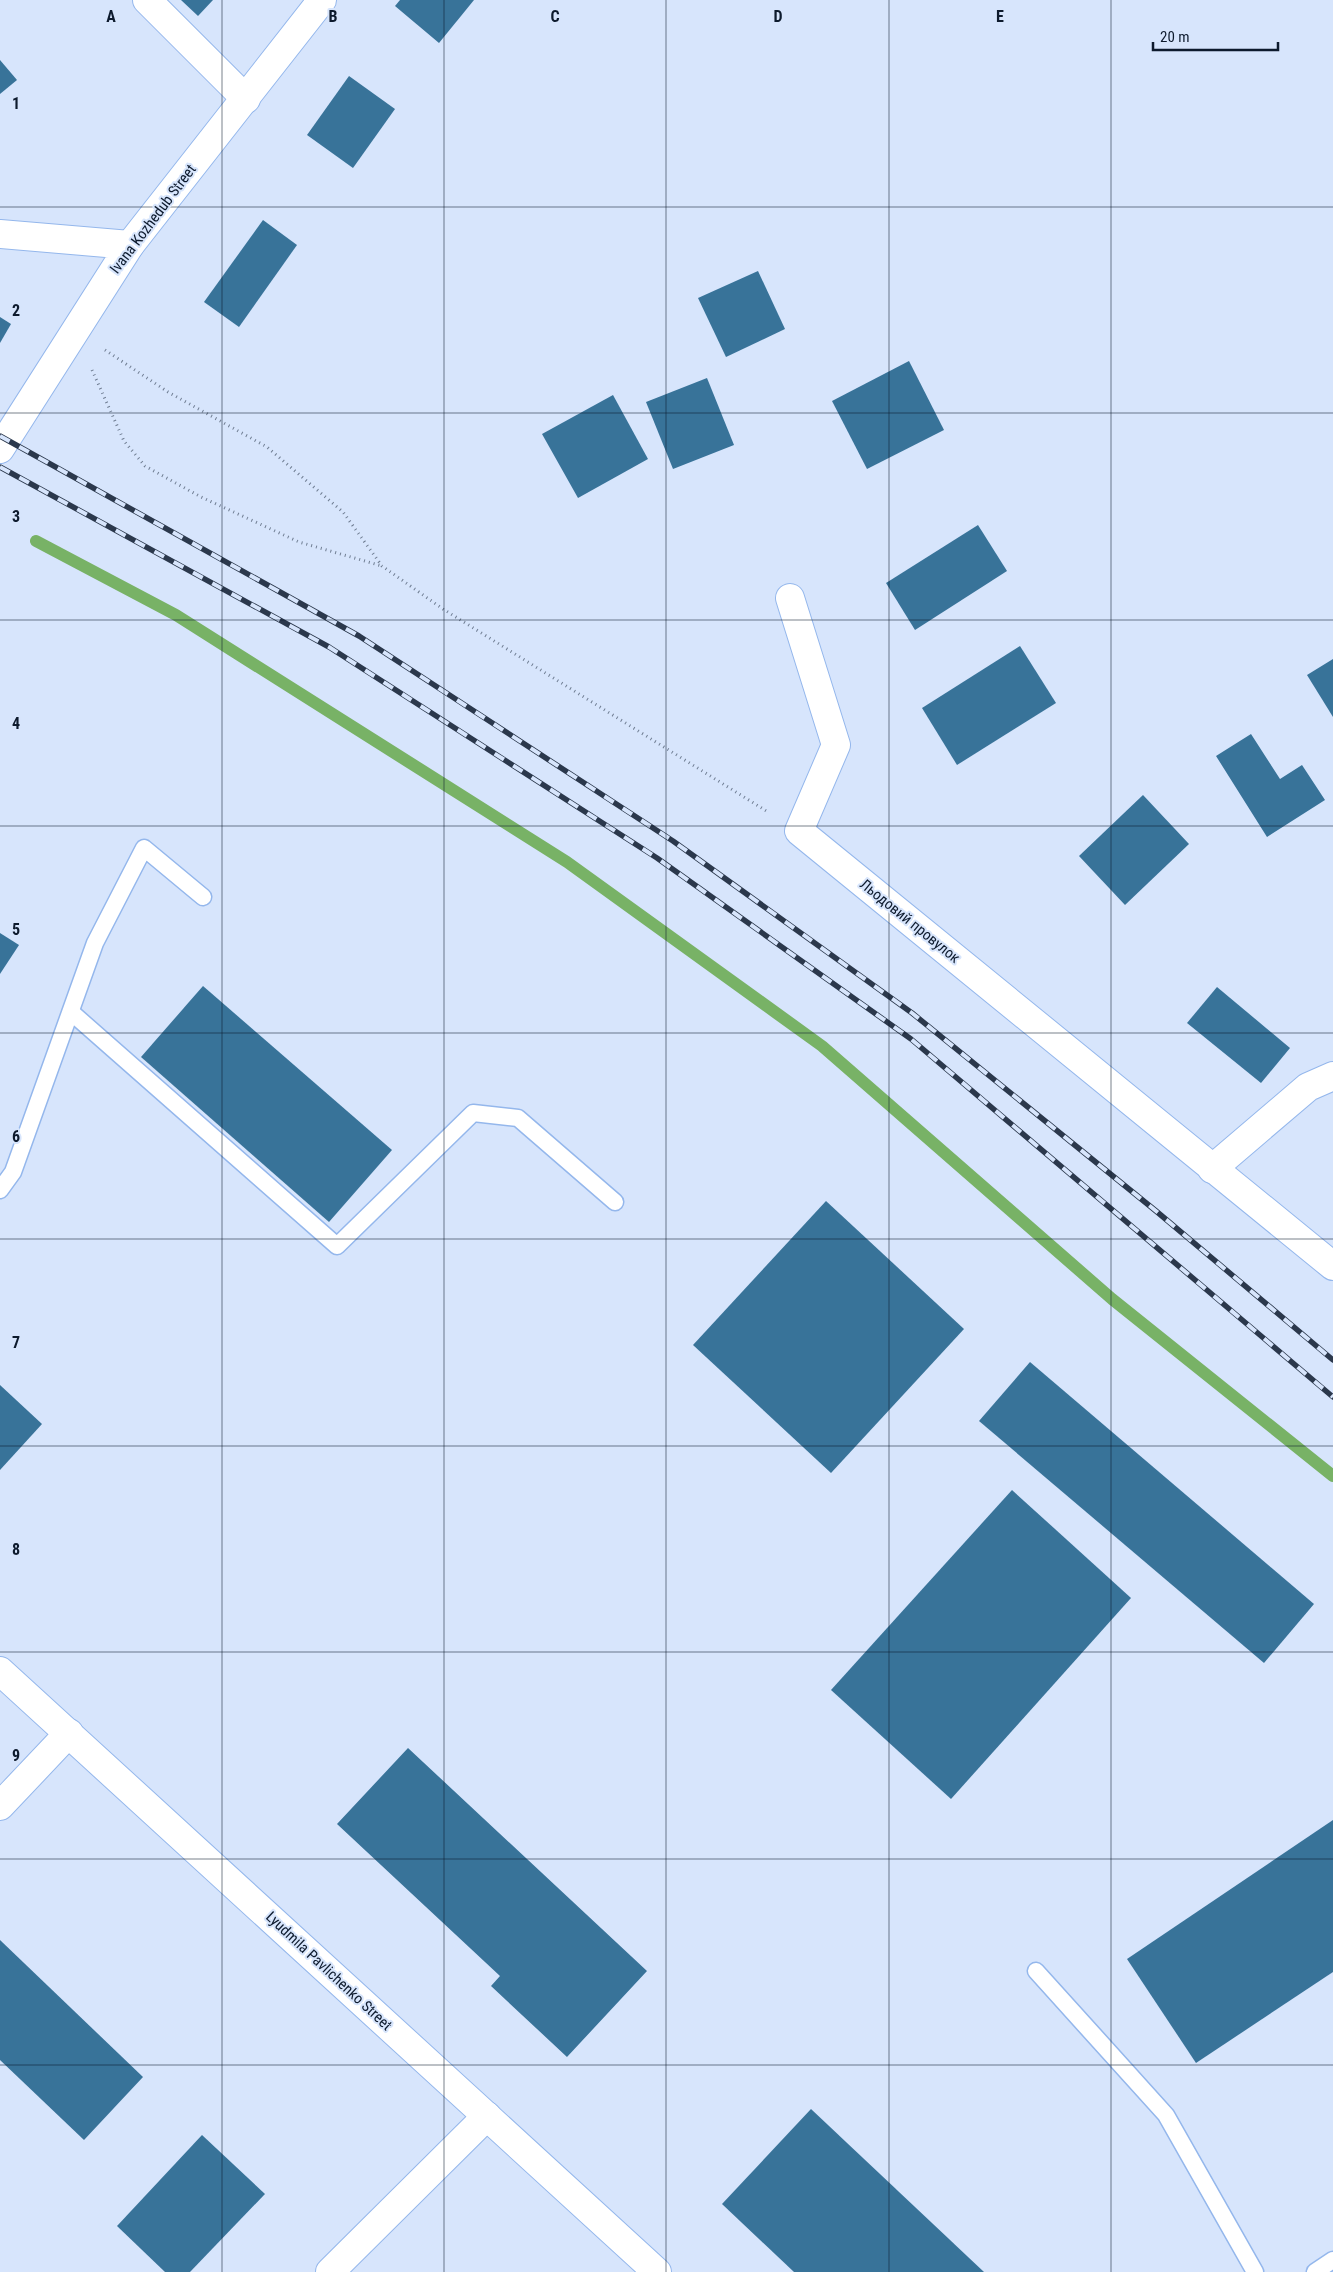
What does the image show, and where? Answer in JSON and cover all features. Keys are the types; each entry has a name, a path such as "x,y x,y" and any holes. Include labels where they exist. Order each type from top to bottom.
{"street":[{"path":"147,0 246,99"},
{"name":"Ivana Kozhedub Street","path":"0,449 130,245 322,0"},
{"path":"0,234 130,245"},
{"path":"790,598 836,745 799,831"},
{"name":"Льодовий провулок","path":"799,831 1333,1266"},
{"path":"1212,1169 1308,1088 1333,1076"},
{"name":"Lyudmila Pavlichenko Street","path":"0,1671 657,2272"},
{"path":"0,1806 69,1733"},
{"path":"330,2272 487,2116"}],"lane":[{"path":"0,1190 13,1172 96,943 144,848 203,897"},
{"path":"71,1012 337,1246 473,1113 518,1118 615,1202"},
{"path":"1036,1971 1166,2114 1256,2272"},
{"path":"1315,2272 1333,2260"}],"path":[{"path":"75,330 168,392 267,447 343,512 382,566 442,609 799,831"},
{"path":"75,330 105,402 124,441 145,466 201,497 299,542 382,566"}],"building":[{"path":"181,0 213,0 198,16"},
{"path":"400,0 474,0 439,43 395,6"},
{"path":"0,60 17,80 0,94"},
{"path":"349,76 395,109 353,168 307,135"},
{"path":"263,220 297,245 239,327 204,302"},
{"path":"758,271 785,329 726,357 698,298"},
{"path":"0,317 11,324 0,343"},
{"path":"909,361 944,430 867,469 832,401"},
{"path":"707,378 734,445 673,469 646,402"},
{"path":"613,395 648,459 578,498 542,434"},
{"path":"978,525 1007,571 915,630 886,583"},
{"path":"1020,646 1056,703 957,765 922,708"},
{"path":"1333,659 1333,717 1307,675"},
{"path":"1251,734 1280,779 1302,765 1325,800 1267,837 1216,756"},
{"path":"1143,795 1189,844 1125,905 1079,856"},
{"path":"0,933 19,945 0,974"},
{"path":"203,986 392,1150 329,1222 141,1057"},
{"path":"1217,987 1290,1048 1261,1083 1187,1023"},
{"path":"826,1201 964,1329 831,1473 693,1345"},
{"path":"1030,1362 1314,1604 1264,1663 979,1421"},
{"path":"0,1385 42,1424 0,1470"},
{"path":"1012,1490 1131,1598 951,1799 831,1690"},
{"path":"408,1748 647,1971 567,2057 491,1986 500,1976 337,1824"},
{"path":"1333,1820 1333,1972 1196,2063 1127,1959"},
{"path":"0,1940 143,2077 84,2140 0,2060"},
{"path":"811,2109 984,2272 794,2272 722,2204"},
{"path":"202,2135 265,2194 190,2272 165,2272 117,2226"}],"waterway":[{"path":"36,541 176,615 567,862 822,1046 1112,1299 1333,1476"}],"railway":[{"path":"0,436 359,636 673,841 912,1013 1156,1211 1333,1360"},
{"path":"0,467 329,647 657,858 911,1039 1333,1397"}]}
